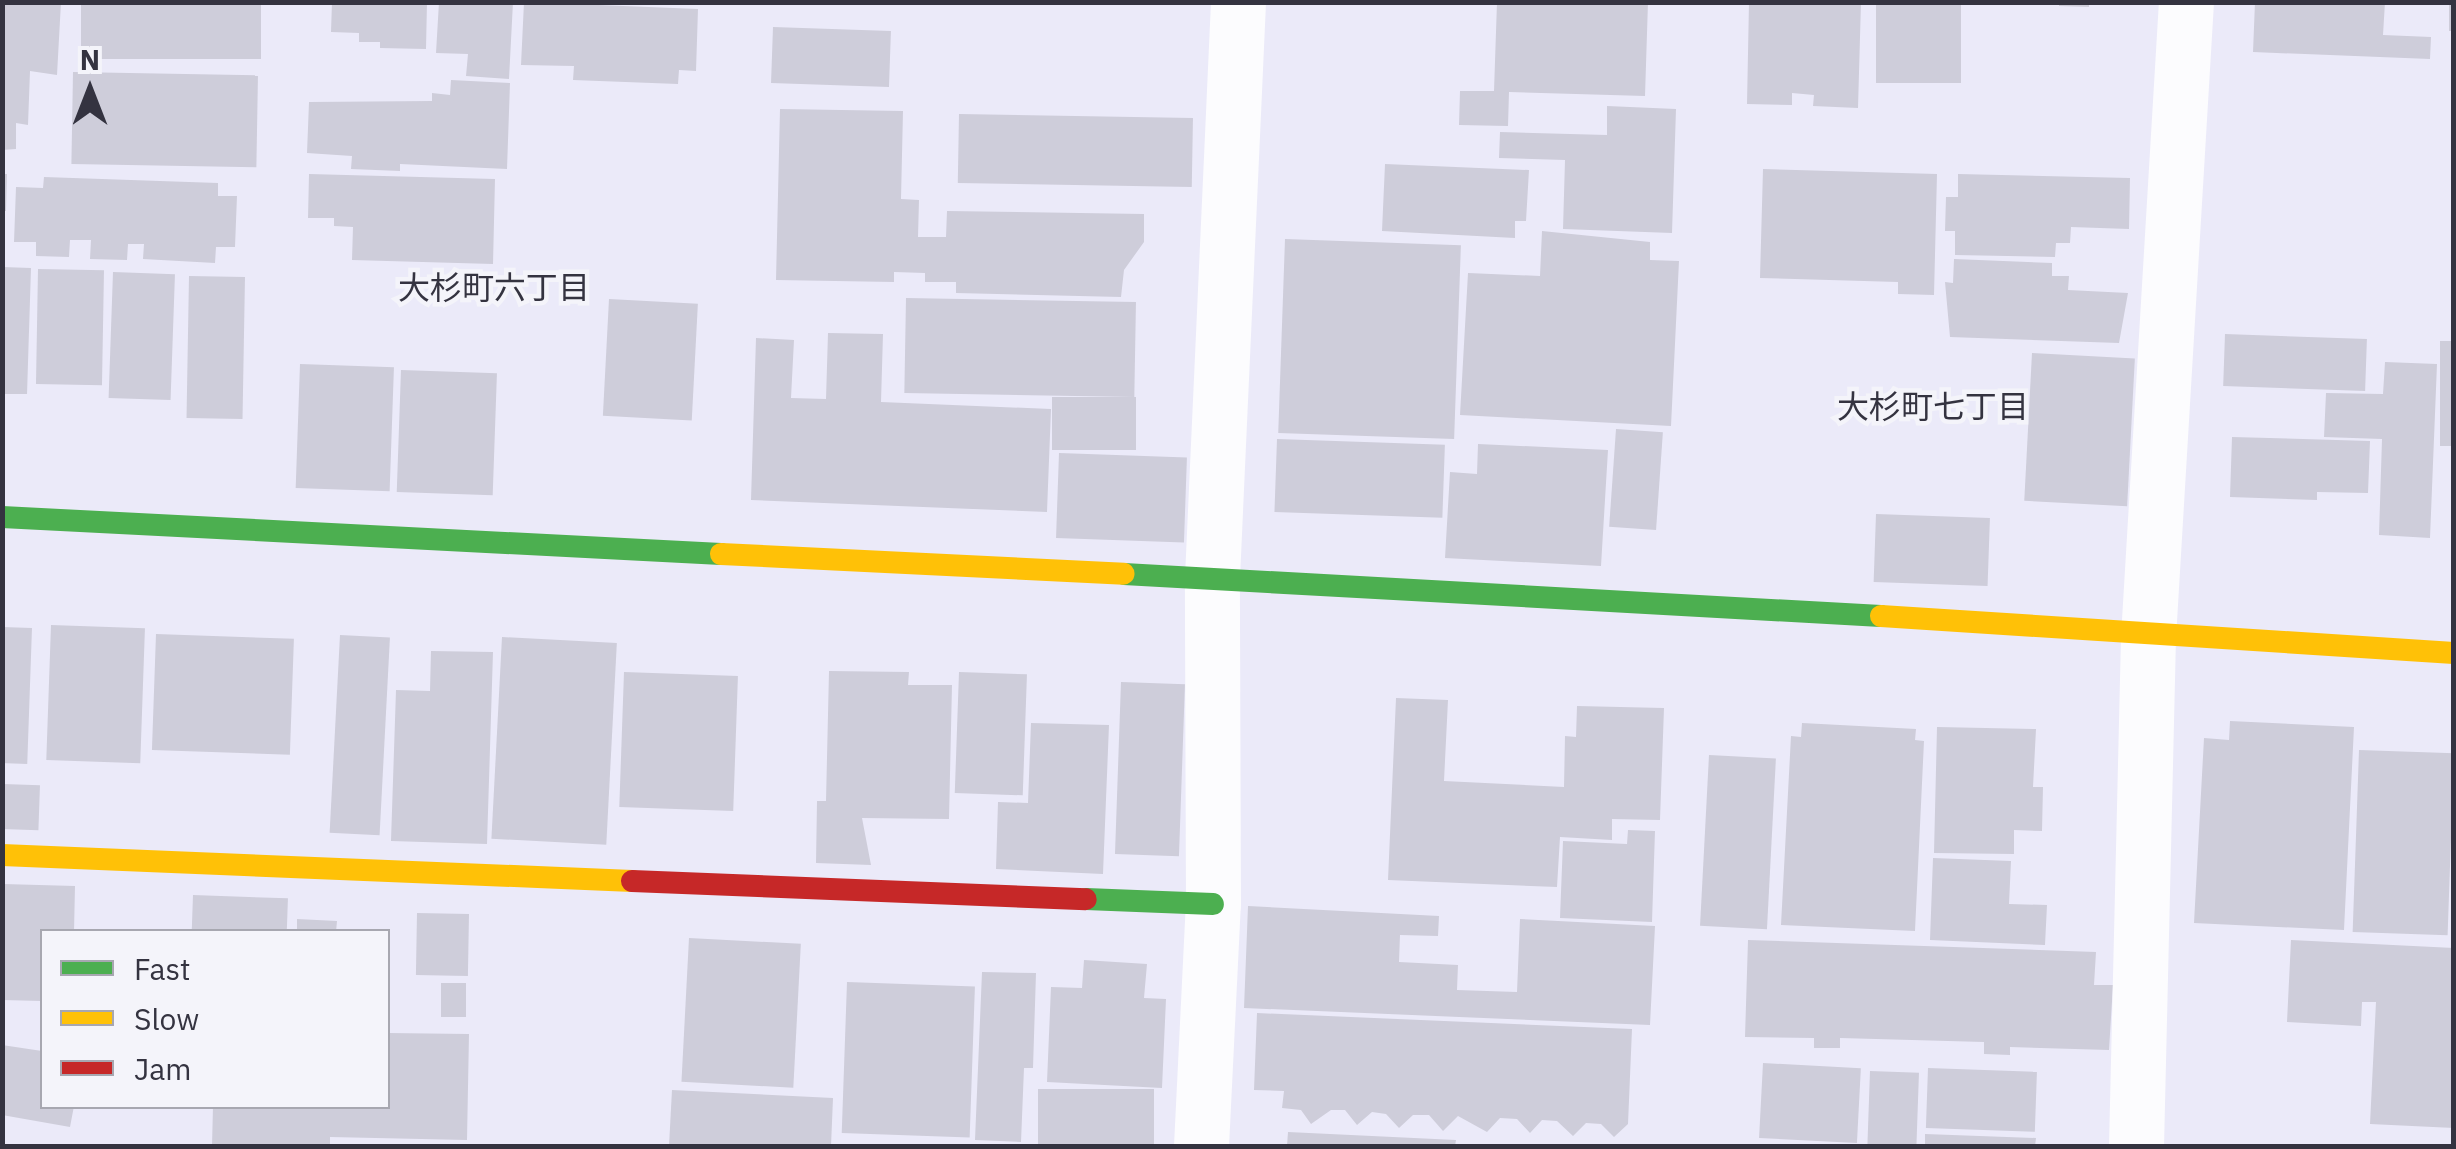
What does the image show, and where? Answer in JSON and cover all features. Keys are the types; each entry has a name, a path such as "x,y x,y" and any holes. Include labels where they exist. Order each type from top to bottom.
{"street":[{"path":"1200,1146 1213,904 1212,577 1238,2"},
{"path":"2136,1146 2148,637 2186,2"},
{"path":"2,517 1212,577 2148,637 2454,652"},
{"path":"2,855 1213,904"}],"building":[{"path":"2,2 61,2 57,75 30,71 28,125 16,123 16,149 2,150"},
{"path":"81,2 261,2 261,59 81,59"},
{"path":"332,2 427,2 426,49 380,48 380,42 359,42 359,33 331,32"},
{"path":"439,2 513,2 509,79 466,76 468,54 436,53"},
{"path":"524,2 698,9 696,71 679,70 678,84 573,80 574,66 521,65"},
{"path":"1497,2 1648,2 1645,96 1509,92 1508,126 1459,125 1460,91 1494,91"},
{"path":"1749,2 1861,2 1858,108 1813,106 1814,95 1792,93 1792,105 1747,104"},
{"path":"1876,2 1961,2 1961,83 1876,83"},
{"path":"2059,2 2089,2 2089,7 2059,6"},
{"path":"2255,2 2385,2 2383,35 2431,37 2430,59 2253,52"},
{"path":"2449,2 2454,2 2454,31 2449,31"},
{"path":"773,27 891,31 889,87 771,83"},
{"path":"73,72 258,75 256,167 71,164"},
{"path":"451,80 510,83 507,169 400,164 400,171 351,169 352,156 307,153 309,102 432,101 432,93 450,95"},
{"path":"1607,106 1676,109 1672,233 1563,229 1565,160 1499,158 1500,132 1607,135"},
{"path":"780,109 903,111 901,199 919,200 918,237 946,237 947,211 1144,214 1144,242 1124,270 1121,297 956,293 956,282 925,282 925,273 894,272 894,282 776,280"},
{"path":"959,114 1193,118 1192,187 958,183"},
{"path":"1385,164 1529,170 1526,221 1515,221 1515,238 1382,231"},
{"path":"1763,169 1937,174 1934,295 1898,294 1898,282 1760,278"},
{"path":"2,174 7,174 6,211 2,211"},
{"path":"309,174 495,179 493,264 352,260 353,227 334,226 334,218 308,218"},
{"path":"1958,174 2130,178 2129,229 2071,227 2070,243 2056,243 2055,257 1955,255 1955,231 1945,231 1946,197 1958,197"},
{"path":"44,177 218,183 218,196 237,196 235,247 216,247 215,263 143,259 144,244 128,244 127,260 90,259 91,240 70,240 69,257 36,256 36,242 14,242 16,187 43,188"},
{"path":"1542,231 1650,242 1650,260 1679,261 1671,426 1460,415 1468,273 1540,276"},
{"path":"1285,239 1461,245 1454,439 1278,433"},
{"path":"1954,259 2052,263 2052,276 2069,276 2068,290 2128,293 2119,343 1950,337 1945,282 1953,283"},
{"path":"2,267 31,268 27,394 2,394"},
{"path":"38,269 104,270 102,385 36,384"},
{"path":"113,272 175,274 171,400 109,398"},
{"path":"189,276 245,277 243,419 187,418"},
{"path":"906,298 1136,302 1134,397 904,393"},
{"path":"609,299 698,304 692,420 603,416"},
{"path":"828,333 883,334 881,402 1051,409 1047,512 751,500 756,338 794,340 791,398 826,399"},
{"path":"2225,334 2367,339 2365,391 2223,386"},
{"path":"2440,341 2454,341 2454,446 2440,446"},
{"path":"2032,353 2135,358 2127,506 2024,501"},
{"path":"2385,362 2437,364 2430,538 2379,535 2382,439 2324,437 2326,393 2383,394"},
{"path":"300,364 394,367 390,491 296,488"},
{"path":"401,370 497,373 493,495 397,492"},
{"path":"1052,397 1136,397 1136,450 1052,450"},
{"path":"1616,429 1663,432 1656,530 1609,527"},
{"path":"2232,437 2370,441 2368,493 2317,492 2317,500 2230,497"},
{"path":"1277,439 1445,445 1442,518 1274,512"},
{"path":"1478,444 1608,450 1601,566 1445,558 1450,472 1477,474"},
{"path":"1059,453 1187,457 1184,542 1056,538"},
{"path":"1876,514 1990,518 1988,586 1874,582"},
{"path":"51,625 145,628 140,763 46,760"},
{"path":"2,627 32,628 27,764 2,763"},
{"path":"156,634 294,639 290,755 152,750"},
{"path":"340,635 390,638 380,835 330,833"},
{"path":"502,637 617,643 606,845 491,839"},
{"path":"431,651 493,652 487,844 391,841 396,690 430,691"},
{"path":"829,671 909,672 908,685 952,685 949,819 862,818 871,865 816,863 817,801 826,801"},
{"path":"624,672 738,676 733,811 619,807"},
{"path":"959,672 1027,674 1023,795 955,793"},
{"path":"1121,682 1185,684 1179,856 1115,854"},
{"path":"1396,698 1448,700 1444,781 1564,787 1565,736 1576,737 1577,706 1664,708 1660,820 1612,819 1612,840 1560,837 1557,887 1388,880"},
{"path":"2230,721 2354,727 2344,930 2194,923 2204,738 2229,740"},
{"path":"1031,723 1109,725 1103,874 996,869 998,802 1028,803"},
{"path":"1802,723 1916,729 1915,740 1924,741 1915,931 1781,925 1791,736 1801,737"},
{"path":"1937,727 2036,729 2033,787 2043,787 2042,831 2014,830 2014,854 1934,853"},
{"path":"2359,750 2454,753 2448,935 2353,932"},
{"path":"1709,755 1776,759 1767,929 1700,926"},
{"path":"3,784 40,785 38,830 2,829"},
{"path":"1628,830 1655,831 1652,922 1560,918 1563,841 1627,844"},
{"path":"1933,858 2011,861 2009,904 2047,905 2045,945 1930,940"},
{"path":"3,884 75,886 74,929 40,929 40,1001 2,1000"},
{"path":"193,895 288,898 287,929 192,929"},
{"path":"1248,906 1439,916 1438,936 1400,935 1399,962 1458,965 1457,990 1517,992 1520,919 1655,926 1650,1025 1244,1008"},
{"path":"417,913 469,914 468,976 416,975"},
{"path":"297,919 337,921 336,929 297,929"},
{"path":"689,938 801,944 793,1088 681,1082"},
{"path":"1748,940 2096,952 2094,985 2113,985 2109,1050 2010,1047 2010,1055 1984,1054 1984,1042 1840,1038 1840,1048 1814,1048 1814,1038 1745,1037"},
{"path":"2291,940 2454,948 2454,1128 2370,1124 2376,1002 2362,1002 2361,1026 2287,1022"},
{"path":"1084,960 1147,964 1144,998 1166,999 1162,1088 1047,1082 1051,987 1082,988"},
{"path":"982,972 1036,973 1033,1068 1024,1068 1021,1142 975,1140"},
{"path":"847,982 975,986 970,1137 842,1133"},
{"path":"441,983 466,983 466,1017 441,1017"},
{"path":"1257,1013 1632,1029 1628,1124 1614,1137 1601,1124 1586,1123 1573,1136 1557,1121 1542,1120 1530,1133 1517,1119 1500,1118 1487,1132 1458,1116 1443,1131 1429,1115 1413,1115 1399,1128 1386,1114 1372,1112 1357,1125 1345,1110 1331,1110 1311,1124 1301,1110 1282,1108 1284,1091 1254,1090"},
{"path":"390,1033 469,1034 467,1140 330,1137 330,1146 212,1146 213,1109 390,1109"},
{"path":"2,1045 40,1051 40,1109 73,1109 70,1127 2,1115"},
{"path":"1763,1063 1861,1068 1857,1143 1759,1138"},
{"path":"1928,1068 2037,1072 2035,1132 1926,1128"},
{"path":"1870,1071 1919,1073 1916,1146 1867,1146"},
{"path":"1038,1089 1154,1089 1154,1146 1038,1146"},
{"path":"672,1090 833,1098 831,1146 669,1146"},
{"path":"1288,1132 1456,1140 1455,1146 1287,1146"},
{"path":"1925,1134 2036,1138 2035,1146 1925,1146"}],"traffic: fast":[{"path":"2,517 721,554"},
{"path":"1124,574 1881,616"},
{"path":"1086,899 1213,904"}],"traffic: slow":[{"path":"721,554 1124,574"},
{"path":"1881,616 2454,653"},
{"path":"2,855 632,881"}],"traffic: jam":[{"path":"632,881 1086,899"}],"district":[{"name":"大杉町六丁目","path":"494,287"},
{"name":"大杉町七丁目","path":"1933,406"}]}
